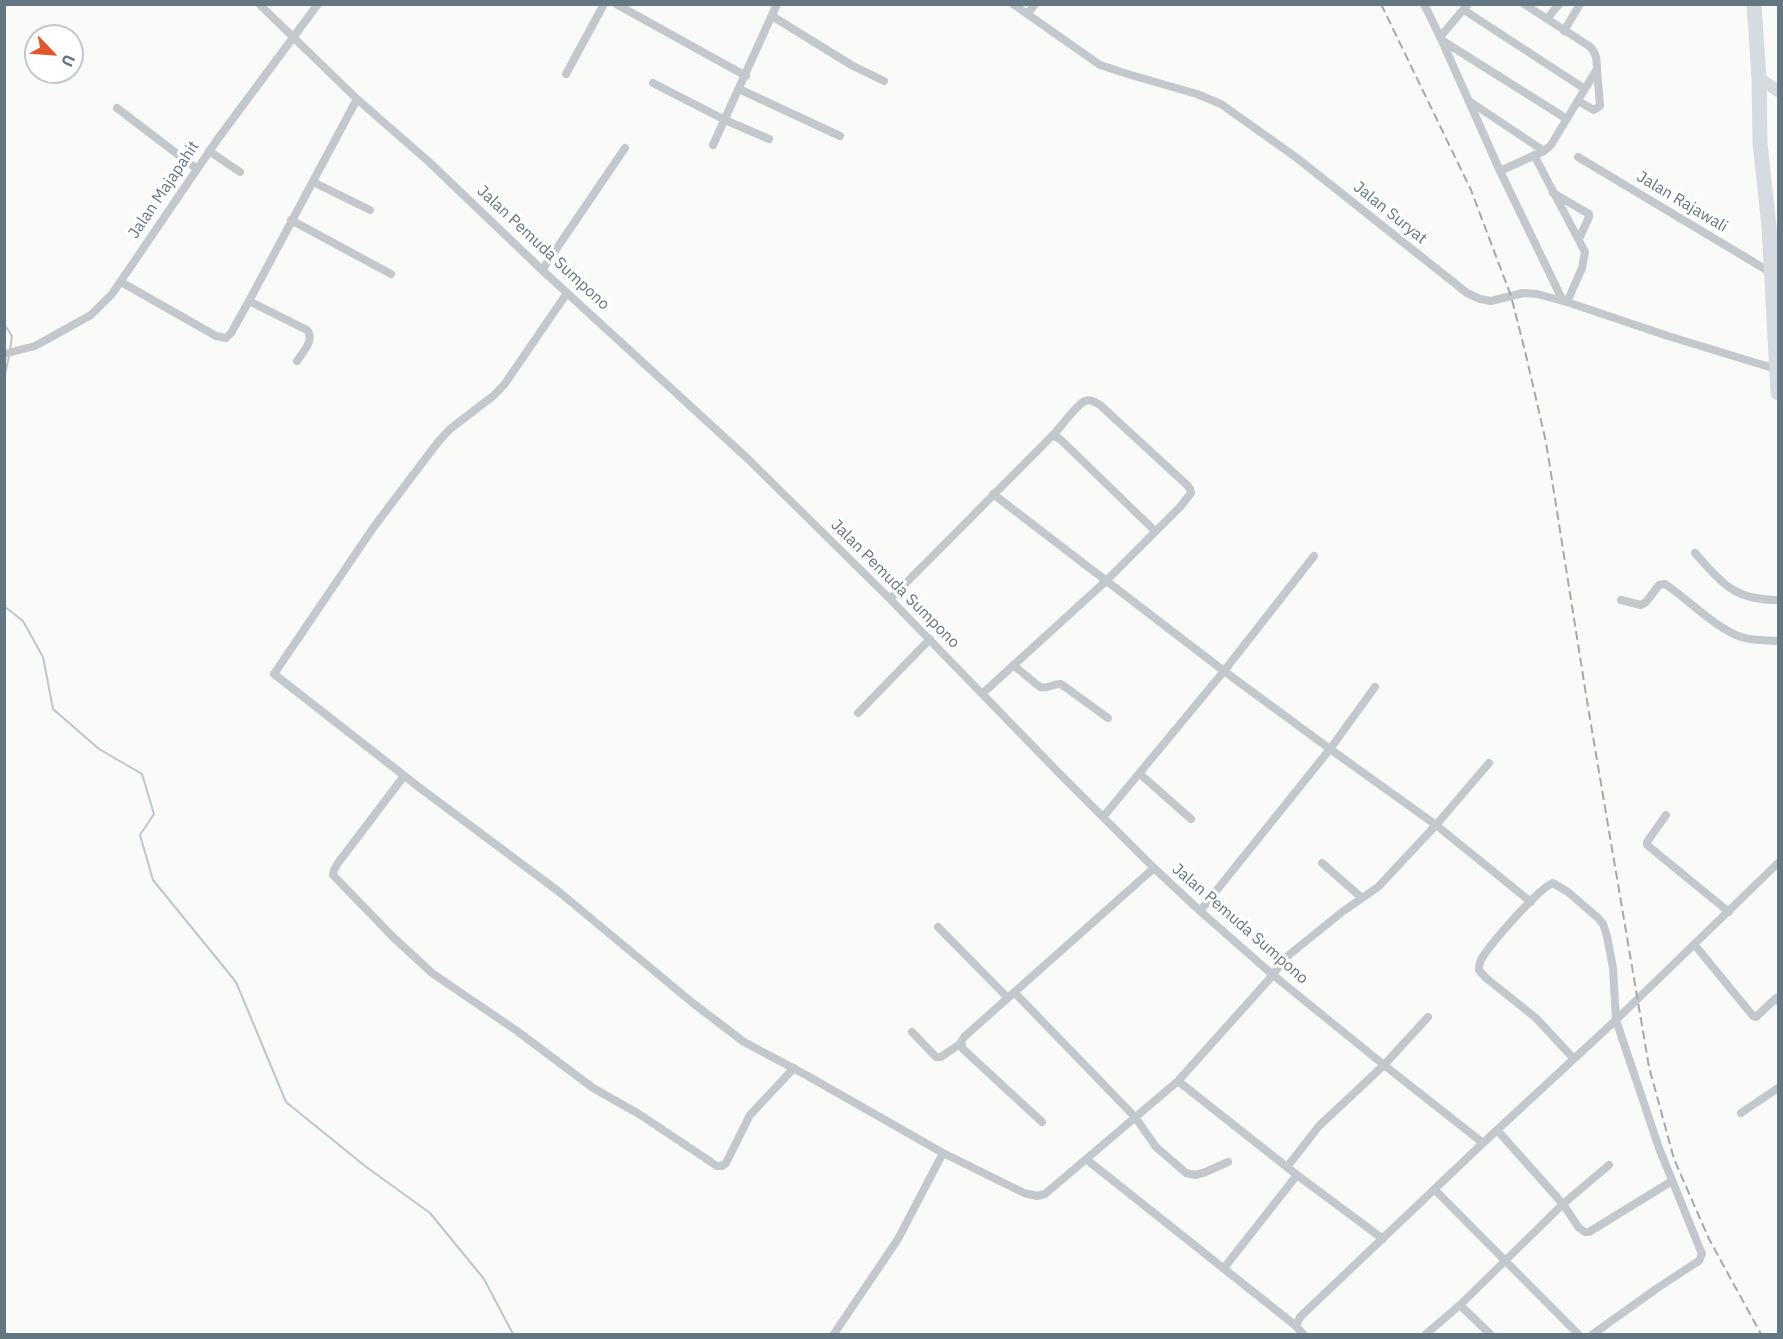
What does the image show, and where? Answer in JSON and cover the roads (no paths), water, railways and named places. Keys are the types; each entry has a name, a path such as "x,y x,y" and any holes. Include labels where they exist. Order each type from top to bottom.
{"highway":[{"path":"1754,4 1759,78 1760,143 1770,272 1775,289 1776,369 1779,393"}],"street":[{"name":"Jalan Pemuda Sumpono","path":"259,4 357,99 428,160 542,270 747,458 930,639 1103,817 1200,911 1273,975 1483,1143"},
{"name":"Jalan Majapahit","path":"4,354 35,346 91,315 112,294 209,151 318,4"},
{"path":"566,74 604,4"},
{"path":"616,4 746,76"},
{"path":"713,145 777,4"},
{"name":"Jalan Suryat","path":"1013,4 1100,65 1197,94 1221,104 1297,158 1467,293 1491,301 1522,293 1538,294 1776,369"},
{"path":"1027,14 1035,4"},
{"path":"1424,4 1500,171 1565,301"},
{"path":"1524,4 1594,50 1600,106 1594,110 1578,100"},
{"path":"1547,20 1559,4"},
{"path":"1564,31 1580,4"},
{"path":"1441,39 1466,7 1586,89"},
{"path":"772,16 853,66 884,81"},
{"path":"1441,39 1567,119"},
{"path":"1500,171 1544,151 1551,145 1597,69"},
{"path":"1759,78 1779,91"},
{"path":"652,83 725,120 769,139"},
{"path":"739,89 840,136"},
{"path":"121,282 220,338 226,338 249,301 357,99"},
{"path":"1469,100 1544,151"},
{"path":"117,108 197,169"},
{"path":"542,270 626,148"},
{"path":"209,151 240,172"},
{"path":"1534,155 1585,252 1565,301"},
{"name":"Jalan Rajawali","path":"1578,158 1770,272"},
{"path":"313,182 369,210"},
{"path":"1553,193 1589,214 1579,239"},
{"path":"291,220 391,274"},
{"path":"567,292 504,385 450,429 406,482 337,578 274,674 404,776 558,891 694,1004 744,1042 943,1153 1015,1190 1037,1197 1045,1194 1178,1081 1273,975 1284,959 1386,879 1489,763"},
{"path":"249,301 307,330 310,340 297,361"},
{"path":"890,599 1086,400 1092,400 1100,405 1187,485 1191,492 1190,496 1106,581 983,693"},
{"path":"1053,435 1061,440 1155,531"},
{"path":"993,494 1224,671 1436,825 1531,902"},
{"path":"1695,553 1736,592 1756,599 1779,600"},
{"path":"1103,817 1224,671 1314,556"},
{"path":"1621,600 1641,605 1646,603 1659,585 1665,584 1741,637 1779,641"},
{"path":"858,713 930,639"},
{"path":"1013,665 1045,689 1061,684 1108,718"},
{"path":"1200,911 1330,749 1375,687"},
{"path":"1140,774 1191,819"},
{"path":"404,776 334,870 333,875 432,973 508,1025 593,1088 639,1114 717,1166 724,1165 753,1112 794,1068"},
{"path":"1666,815 1647,845 1729,912"},
{"path":"1322,863 1362,898"},
{"path":"1296,1326 1300,1317 1616,1020 1779,863"},
{"path":"912,1032 936,1057 941,1057 960,1044 964,1037 1154,868"},
{"path":"1574,1059 1536,1018 1479,970 1482,959 1507,928 1546,886 1556,883 1603,924 1612,968 1616,1020 1656,1138 1701,1250 1701,1257 1694,1264 1593,1335"},
{"path":"938,927 1136,1117 1156,1147 1178,1167 1191,1175 1203,1173 1228,1162"},
{"path":"1694,944 1755,1017 1776,998 1779,1001"},
{"path":"1287,1167 1319,1126 1384,1065 1428,1017"},
{"path":"960,1044 1042,1122"},
{"path":"1178,1081 1383,1239"},
{"path":"1741,1113 1779,1088"},
{"path":"1497,1130 1563,1204 1579,1228 1585,1232 1672,1181"},
{"path":"835,1331 898,1239 943,1153"},
{"path":"1086,1159 1296,1326 1303,1335"},
{"path":"1426,1335 1460,1305 1563,1204 1609,1166"},
{"path":"1224,1268 1297,1174"},
{"path":"1435,1190 1578,1335"},
{"path":"1460,1305 1490,1335"}],"waterway":[{"path":"4,324 12,336 10,350"},
{"path":"4,379 9,356"},
{"path":"4,606 23,621 43,657 53,709 99,749 142,774 154,814 140,835 153,880 236,982 286,1102 365,1166 430,1213 484,1279 513,1334"}],"railway":[{"path":"1381,4 1471,190 1511,296 1546,442 1649,1067 1674,1159 1709,1239 1761,1334"}]}
